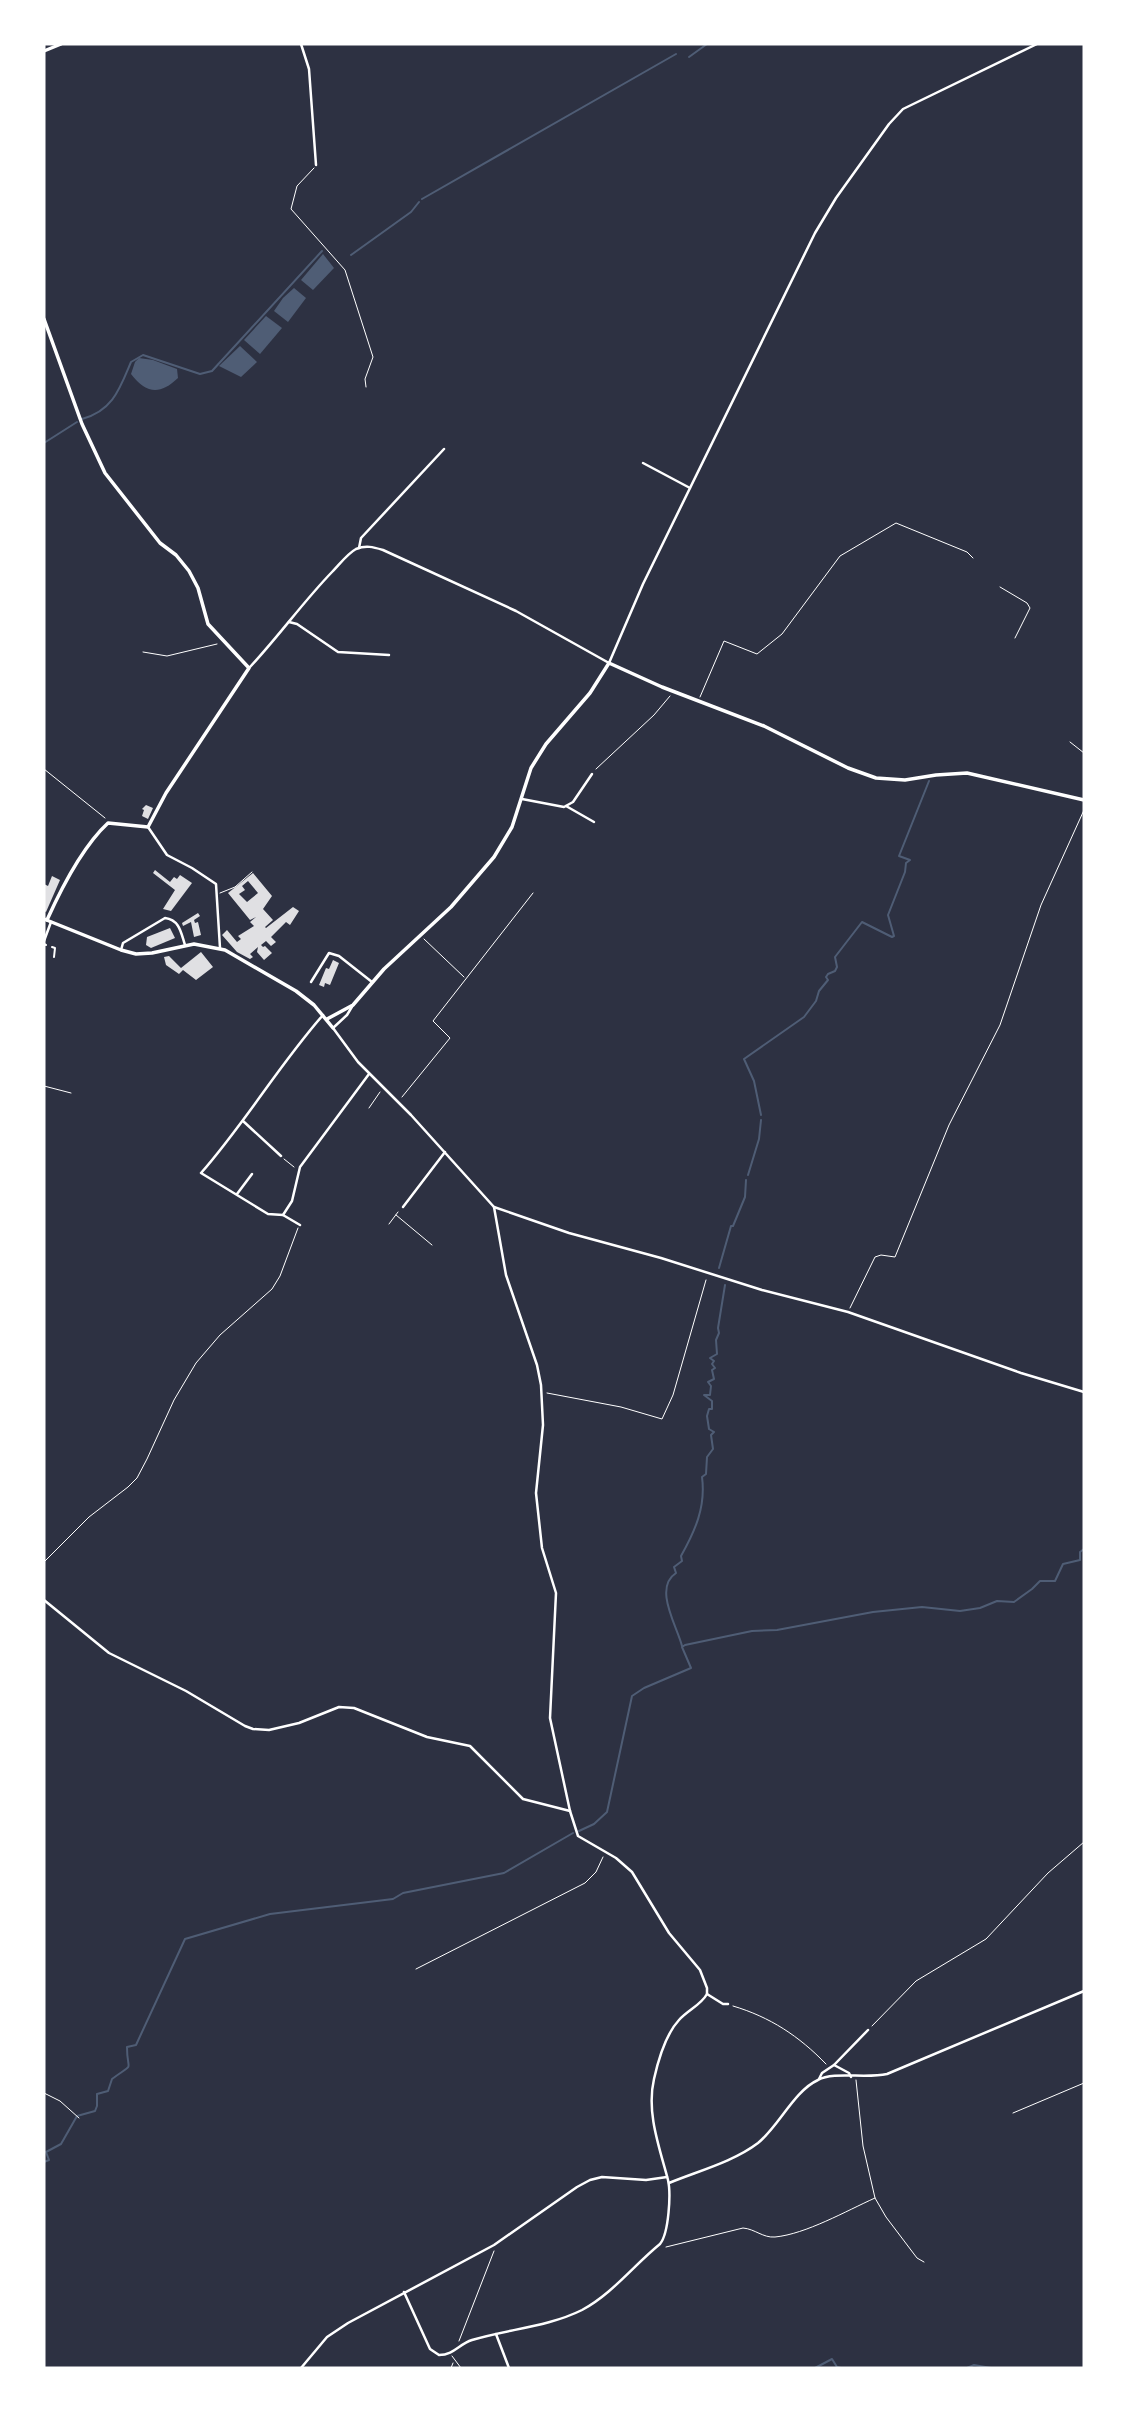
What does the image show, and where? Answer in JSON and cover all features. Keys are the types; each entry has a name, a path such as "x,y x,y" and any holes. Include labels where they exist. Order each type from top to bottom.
{"street":[{"path":"44,51 61,44"},
{"path":"301,44 309,69 316,165"},
{"path":"333,1028 396,956 451,907 495,857 512,827 531,768 546,744 590,694 609,663 643,584 816,233 836,198 889,124 911,104 1037,44"},
{"path":"44,319 82,424 105,473 160,542 189,570 198,587 208,624 249,668"},
{"path":"359,548 361,538 444,449"},
{"path":"643,463 691,488"},
{"path":"148,827 166,793 249,668 320,584 347,557 359,548 373,546 474,590 609,663 674,692 764,726 848,768 876,778 905,780 967,773 1084,800"},
{"path":"289,622 297,624 338,652 389,655"},
{"path":"521,799 558,807 566,806 576,798 592,774"},
{"path":"566,806 594,822"},
{"path":"45,943 47,920 60,892 97,834 108,823 148,827"},
{"path":"148,827 163,852 215,882 218,893 220,948"},
{"path":"121,950 123,943 165,918 178,925 185,945"},
{"path":"47,920 136,954 198,944 220,948 296,991 327,1019 369,1074 398,1101 494,1206 569,1233 848,1312 1021,1373 1084,1392"},
{"path":"52,947 55,948 54,957"},
{"path":"311,982 329,953 339,956 372,982"},
{"path":"327,1019 353,1005"},
{"path":"300,1225 284,1215 268,1214 201,1173 323,1015"},
{"path":"284,1215 292,1201 298,1171 369,1074"},
{"path":"243,1121 281,1156"},
{"path":"402,1207 445,1152"},
{"path":"237,1195 252,1174"},
{"path":"404,2292 430,2348 439,2355 450,2354 471,2340 559,2319 580,2311 609,2291 659,2245 664,2239 666,2228 669,2183 656,2139 652,2096 654,2077 673,2028 707,1994 700,1970 669,1933 641,1885 625,1866 578,1836 570,1811 550,1718 556,1593 542,1548 536,1493 541,1449 542,1392 537,1365 506,1275 494,1206"},
{"path":"44,1600 109,1653 186,1691 245,1726 269,1730 299,1723 332,1708 354,1708 426,1737 470,1745 523,1799 570,1811"},
{"path":"669,2183 740,2154 757,2143 808,2087 819,2079 830,2076 878,2076 895,2071 1084,1991"},
{"path":"707,1994 723,2004 728,2004"},
{"path":"819,2079 822,2073 868,2030"},
{"path":"832,2066 853,2077"},
{"path":"301,2368 327,2337 348,2323 494,2245 590,2180 611,2177 646,2180 667,2177"},
{"path":"496,2334 509,2368"}],"path":[{"path":"316,165 297,186 291,209 345,270 373,357 365,379 366,387"},
{"path":"698,701 724,641 757,654 782,634 840,556 896,523 967,552 972,558"},
{"path":"1000,587 1027,603 1030,608 1015,638"},
{"path":"143,652 167,656 180,654 221,640"},
{"path":"592,774 674,692"},
{"path":"1070,742 1084,753"},
{"path":"44,769 106,818 108,823"},
{"path":"848,1312 875,1256 895,1257 949,1125 1000,1025 1041,905 1084,810"},
{"path":"218,893 223,894 235,887 252,872"},
{"path":"398,1101 450,1038 433,1021 533,893"},
{"path":"420,935 466,979"},
{"path":"44,1086 71,1093"},
{"path":"369,1108 383,1087"},
{"path":"281,1156 298,1171"},
{"path":"389,1224 402,1207"},
{"path":"396,1215 432,1245"},
{"path":"44,1562 89,1517 137,1478 174,1400 196,1363 220,1335 264,1298 274,1286 300,1225"},
{"path":"542,1392 621,1407 662,1419 673,1395 708,1274"},
{"path":"868,2030 916,1981 986,1939 1048,1873 1084,1842"},
{"path":"416,1969 585,1883 596,1872 605,1852"},
{"path":"728,2004 752,2011 781,2025 832,2066"},
{"path":"853,2077 863,2146 875,2198 917,2258 924,2262"},
{"path":"1013,2113 1084,2083"},
{"path":"44,2092 60,2101 79,2118"},
{"path":"659,2245 668,2247 743,2228 774,2237 800,2231 875,2198"},
{"path":"461,2345 458,2340 490,2263 494,2245"},
{"path":"450,2354 461,2368"},
{"path":"451,2368 454,2361"}],"water":[{"path":"323,254 334,268 313,290 301,280"},
{"path":"294,288 306,298 288,322 274,311"},
{"path":"266,316 282,328 260,354 244,340"},
{"path":"240,346 257,362 241,377 219,366"},
{"path":"139,358 177,369 178,378 159,390 147,388 131,374"}],"building":[{"path":"146,805 153,808 148,819 142,816 142,809"},
{"path":"155,870 170,882 180,875 192,883 171,911 163,909 175,890 153,873"},
{"path":"253,873 272,896 263,909 273,920 266,928 293,907 299,911 290,925 286,922 271,937 276,942 271,946 266,941 261,945 272,953 264,960 257,952 258,947 250,954 253,957 250,959 237,952 222,935 227,930 237,942 241,939 238,936 254,926 250,922 256,917 250,920 228,893","holes":["248,881 258,893 247,902 239,894 245,890 242,886"]},
{"path":"52,876 60,880 46,912 44,884 48,886"},
{"path":"198,913 200,916 194,920 195,923 198,922 201,935 194,937 191,922 183,926 182,923"},
{"path":"170,928 175,938 151,948 146,945 147,937"},
{"path":"201,952 213,967 196,980 183,970 179,974 166,965 164,957 169,956 181,968"},
{"path":"333,960 339,963 330,985 319,985 326,968 329,969"}],"waterway":[{"path":"689,57 707,44"},
{"path":"422,199 676,54"},
{"path":"351,255 411,212 419,202"},
{"path":"82,419 108,404 119,389 131,362 143,355 200,374 212,371 322,251"},
{"path":"44,443 77,422"},
{"path":"761,1115 754,1081 744,1059 804,1017 828,980 828,974 835,971 835,957 862,922 894,936 888,915 906,863 910,860 899,856 929,781"},
{"path":"748,1175 759,1139 761,1120"},
{"path":"719,1268 731,1226 745,1197 746,1180"},
{"path":"682,1646 668,1608 667,1588 669,1580 676,1573 674,1567 682,1561 681,1556 698,1518 702,1477 706,1474 707,1457 713,1449 711,1435 714,1432 709,1429 707,1416 709,1409 712,1409 712,1401 704,1395 710,1395 711,1386 708,1382 714,1379 714,1361 710,1358 717,1354 716,1340 725,1285"},
{"path":"579,1831 594,1824 607,1812 632,1696 691,1668 682,1647 685,1645 752,1631 777,1630 873,1612 922,1607 960,1611 980,1608 997,1601 1014,1602 1040,1581 1055,1581 1063,1564 1080,1560 1080,1552 1084,1549"},
{"path":"44,2162 49,2160 46,2152 61,2144 77,2116 95,2111 97,2094 108,2091 112,2079 127,2068 127,2047 136,2045 185,1939 270,1914 393,1899 403,1893 504,1873 573,1833"},
{"path":"815,2368 832,2359 837,2367 841,2368"},
{"path":"967,2368 974,2365 991,2368"}]}
